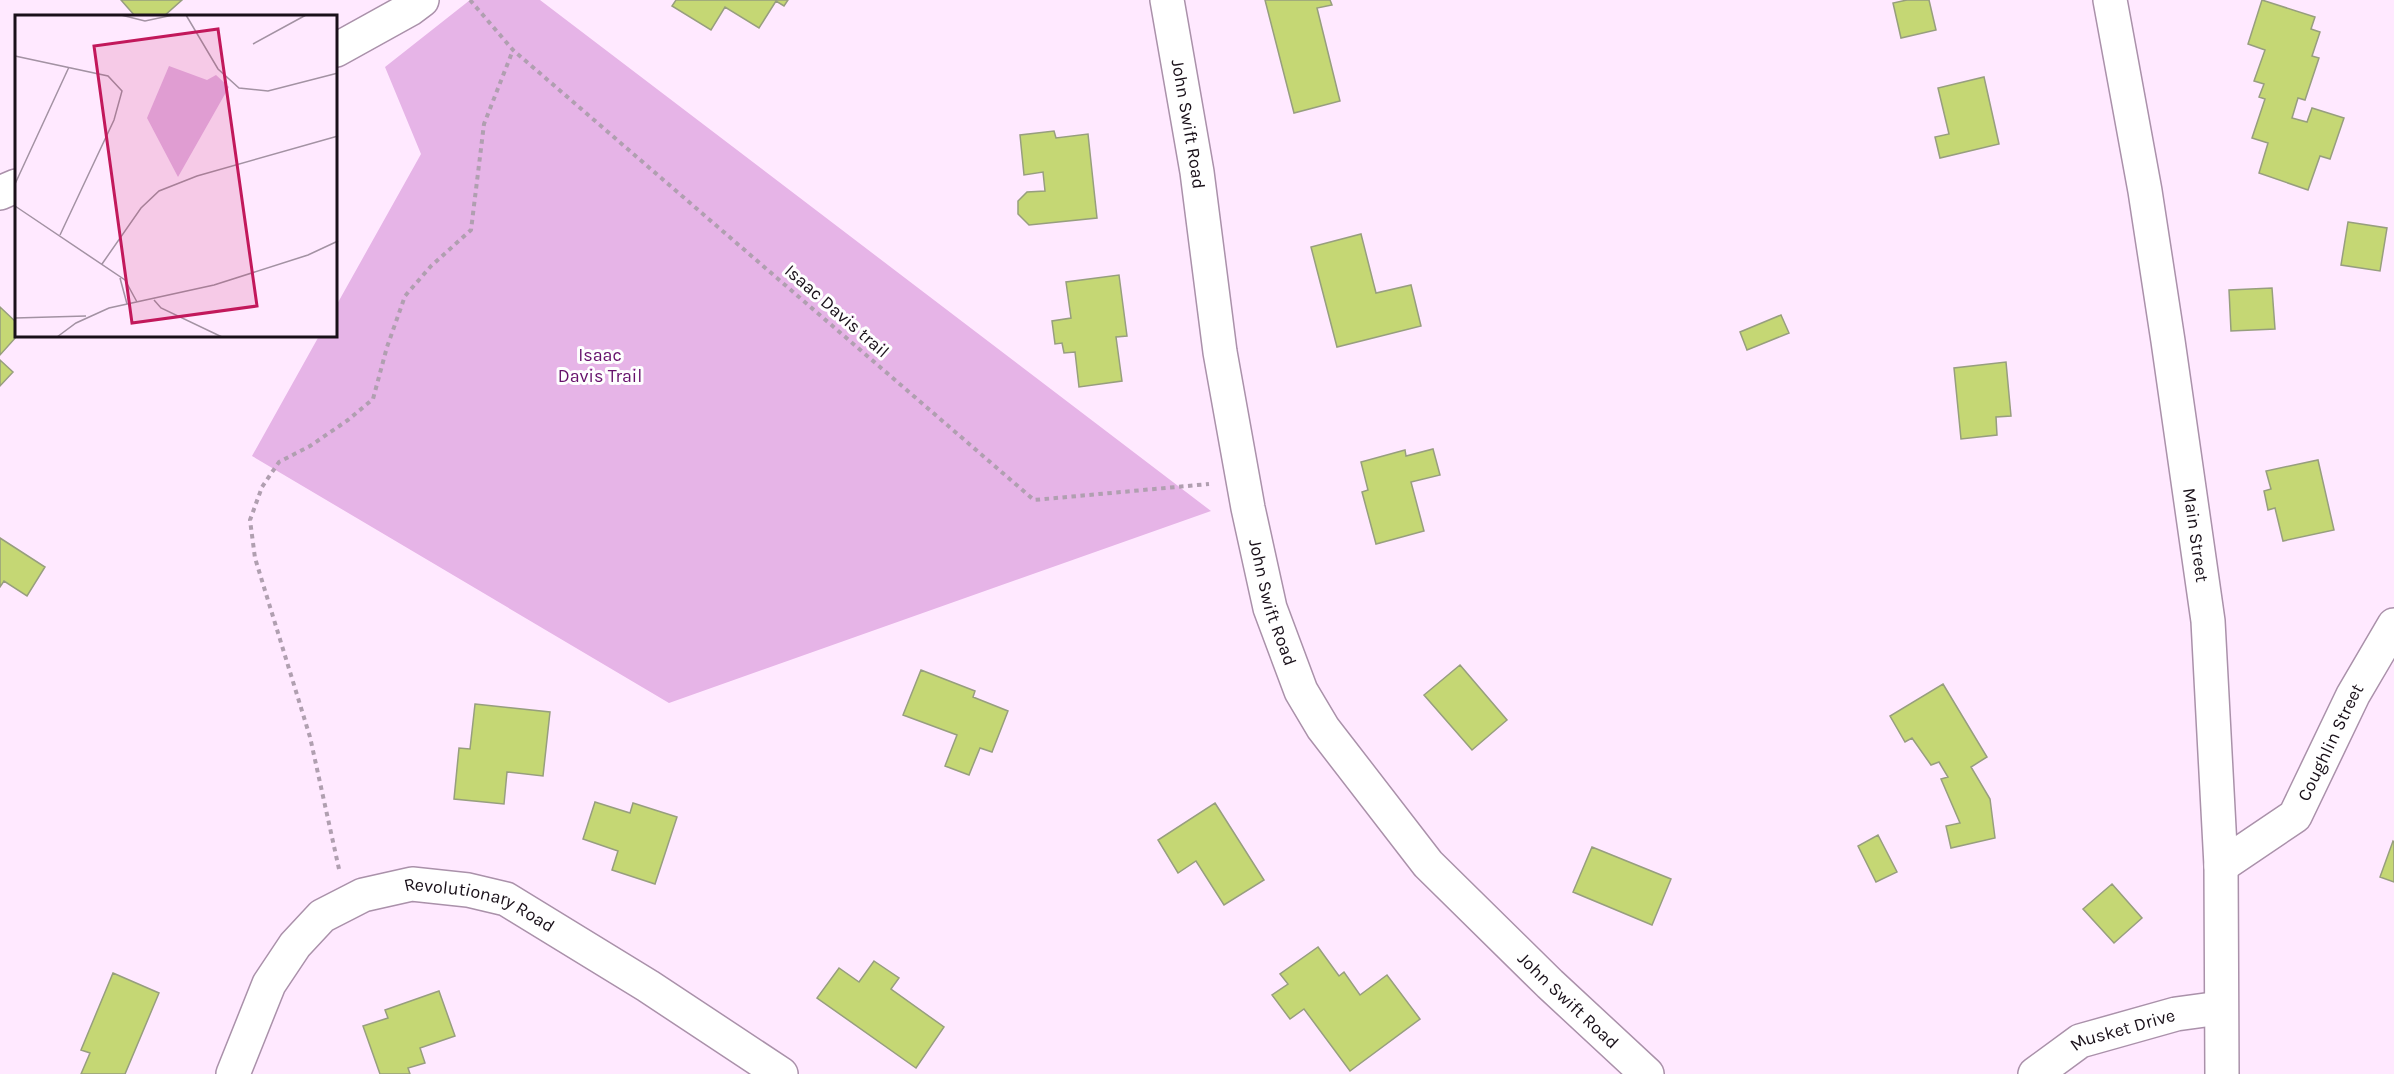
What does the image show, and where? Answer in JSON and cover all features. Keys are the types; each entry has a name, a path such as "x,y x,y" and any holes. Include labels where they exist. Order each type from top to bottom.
{"street":[{"path":"338,49 422,0"},
{"name":"John Swift Road","path":"1167,0 1197,172 1220,352 1243,481 1270,608 1301,691 1323,728 1428,864 1550,984 1647,1074"},
{"name":"Main Street","path":"2110,0 2145,191 2208,621 2221,866 2222,1074"},
{"path":"0,193 15,186"},
{"name":"Coughlin Street","path":"2221,866 2295,816 2353,695 2394,625"},
{"name":"Revolutionary Road","path":"233,1074 269,984 295,945 321,916 363,895 412,884 468,890 506,899 648,986 781,1074"},
{"name":"Musket Drive","path":"2035,1074 2080,1041 2176,1014 2220,1008"}],"path":[{"name":"Isaac Davis trail","path":"470,0 513,50 1034,500 1243,481"},
{"path":"344,905 337,853 309,737 255,558 250,520 262,487 279,462 310,446 348,420 373,399 387,347 405,296 431,266 471,230 484,124 513,50"}],"green space":[{"name":"Isaac Davis Trail","path":"470,0 540,0 1211,511 669,703 252,456 318,338 338,338 338,302 421,154 385,67"}],"building":[{"path":"121,0 182,0 165,15 134,15"},
{"path":"676,0 788,0 784,6 776,1 759,28 725,7 711,30 672,6"},
{"path":"1265,0 1330,0 1332,5 1317,8 1340,101 1294,113"},
{"path":"1907,0 1929,0 1936,30 1901,38 1893,3"},
{"path":"2262,0 2315,17 2311,29 2320,32 2312,56 2319,58 2305,100 2298,98 2292,118 2307,122 2312,108 2344,118 2330,159 2320,156 2308,190 2259,173 2268,143 2252,138 2265,99 2259,97 2264,84 2254,81 2265,50 2248,44"},
{"path":"1984,77 1999,144 1940,158 1935,137 1949,134 1938,88"},
{"path":"1054,131 1056,138 1088,134 1097,218 1029,225 1018,214 1018,201 1027,192 1045,191 1043,172 1024,175 1020,135"},
{"path":"2348,222 2387,228 2380,271 2341,265"},
{"path":"1361,234 1376,293 1411,285 1421,326 1337,347 1311,247"},
{"path":"1119,275 1127,336 1116,337 1122,381 1079,387 1075,352 1064,353 1062,343 1055,344 1052,321 1071,318 1066,282"},
{"path":"2272,288 2275,329 2231,331 2229,290"},
{"path":"0,307 15,321 15,338 0,355"},
{"path":"1781,315 1789,333 1747,350 1740,332"},
{"path":"0,360 13,372 0,386"},
{"path":"2006,362 2011,416 1996,417 1997,435 1961,439 1954,368"},
{"path":"1433,449 1440,475 1411,482 1424,531 1376,544 1362,492 1368,490 1361,462 1405,450 1406,456"},
{"path":"2318,460 2334,530 2283,541 2275,508 2268,510 2264,491 2271,489 2266,471"},
{"path":"0,538 45,567 27,596 4,581 0,587"},
{"path":"1460,665 1507,720 1472,750 1424,695"},
{"path":"921,670 975,691 973,697 1008,711 992,752 980,748 969,775 945,766 957,735 903,715"},
{"path":"1943,684 1987,757 1971,767 1990,799 1995,838 1951,848 1946,826 1960,823 1941,779 1948,777 1939,762 1931,765 1912,738 1905,742 1890,716"},
{"path":"475,704 550,712 543,776 507,772 504,804 454,799 459,748 470,749"},
{"path":"595,802 630,813 633,803 677,817 655,884 612,870 618,851 583,839"},
{"path":"1215,803 1264,880 1224,905 1196,861 1178,873 1158,840"},
{"path":"1878,835 1897,872 1876,882 1858,846"},
{"path":"2394,842 2394,882 2380,877"},
{"path":"1592,847 1671,879 1652,925 1573,892"},
{"path":"2112,884 2142,918 2114,943 2083,909"},
{"path":"1318,947 1339,976 1344,972 1360,995 1387,975 1420,1019 1350,1071 1304,1009 1290,1019 1272,995 1288,984 1280,974"},
{"path":"874,961 899,978 891,989 944,1027 916,1068 817,998 839,968 859,982"},
{"path":"113,973 159,993 125,1074 81,1074 90,1053 81,1050"},
{"path":"439,991 455,1036 420,1048 425,1063 408,1068 410,1074 380,1074 363,1026 388,1018 385,1010"}]}
